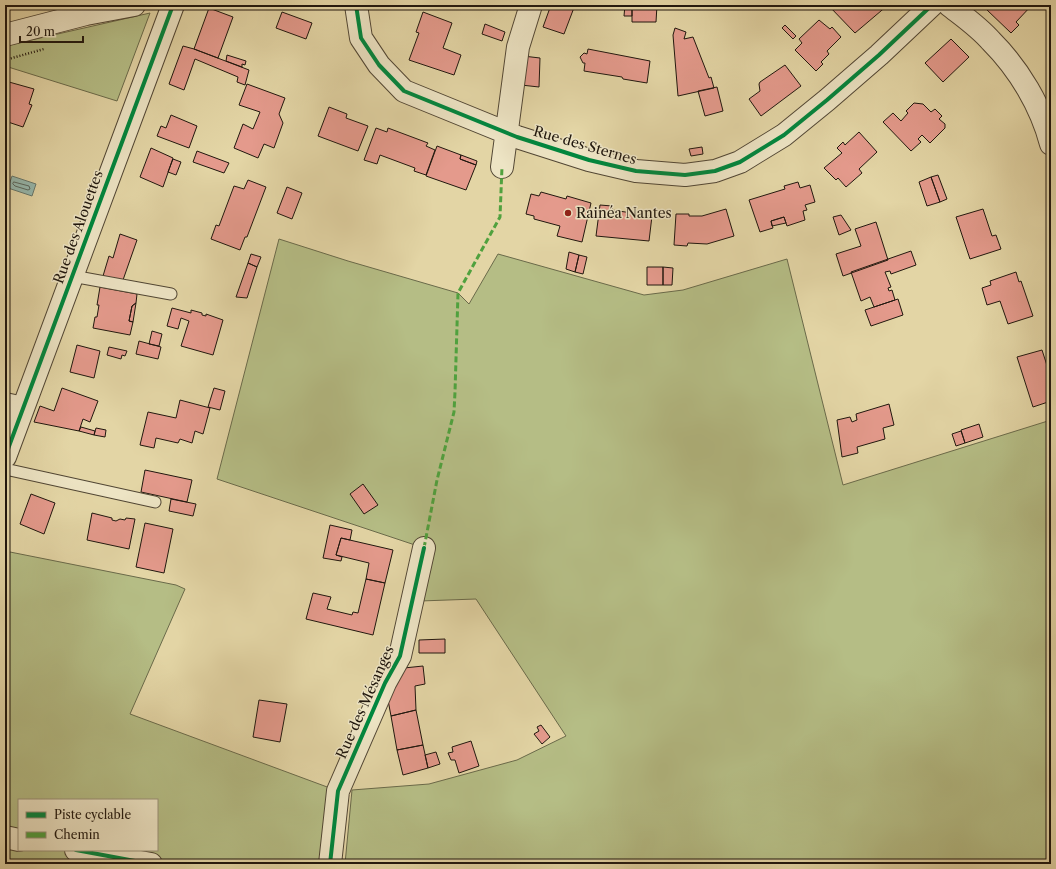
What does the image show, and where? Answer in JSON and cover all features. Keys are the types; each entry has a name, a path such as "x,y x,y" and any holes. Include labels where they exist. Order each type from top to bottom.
{"street":[{"path":"5,35 86,14 134,5"},
{"name":"Rue des Alouettes","path":"5,457 14,406 72,276 172,5"},
{"name":"Rue des Sternes","path":"356,5 361,38 379,65 404,91 506,132 589,160 636,171 685,175 715,171 740,162 784,135 879,55 932,5"},
{"path":"502,167 518,47 531,5"},
{"path":"949,5 991,40 1008,60 1031,95 1051,144"},
{"name":"Rue des Mésanges","path":"330,864 338,791 385,683 400,656 424,548"},
{"path":"5,837 18,840"},
{"path":"81,851 150,864"}],"lane":[{"path":"72,276 172,294"},
{"path":"5,469 155,502"}],"green space":[{"path":"150,13 117,101 5,66 5,46"},
{"path":"279,239 458,293 469,304 498,254 644,295 683,290 787,259 843,485 1051,420 1051,864 345,864 352,790 429,784 517,760 566,736 476,599 420,601 424,548 217,479"},
{"path":"5,551 176,585 185,589 130,714 338,791 330,864 5,864"}],"water":[{"path":"12,176 36,184 32,196 8,188"}],"building":[{"path":"551,5 575,5 564,34 543,27"},
{"path":"625,5 632,5 632,16 624,16"},
{"path":"632,5 657,5 656,22 632,22"},
{"path":"828,5 844,5 847,8 850,5 888,5 855,33"},
{"path":"991,5 1032,5 1016,22 1019,25 1011,33 986,9"},
{"path":"209,8 233,17 218,58 194,49"},
{"path":"282,12 312,23 306,39 276,28"},
{"path":"423,12 452,23 443,48 461,55 454,75 409,60 419,33 416,32"},
{"path":"819,20 830,29 832,27 841,37 827,51 829,54 821,62 823,64 816,71 795,50 802,43 799,39"},
{"path":"485,24 505,32 502,41 482,34"},
{"path":"785,25 796,36 793,39 782,28"},
{"path":"675,28 686,32 684,39 693,37 709,78 711,77 714,88 678,96 673,35"},
{"path":"951,39 969,57 943,82 925,63"},
{"path":"183,46 249,70 245,85 237,82 238,77 195,59 184,90 169,84"},
{"path":"588,49 650,61 647,83 623,79 622,77 584,71 585,63 583,63 580,57 584,53 587,54"},
{"path":"227,55 246,61 245,65 242,64 242,67 226,61"},
{"path":"523,56 540,58 539,87 521,85"},
{"path":"785,65 801,86 761,116 749,99 760,91 760,82"},
{"path":"9,82 34,89 29,104 32,105 23,127 5,121 5,92"},
{"path":"247,84 285,98 279,114 283,123 274,148 264,144 258,158 234,148 243,124 253,129 260,112 239,105"},
{"path":"717,87 723,111 705,116 698,91"},
{"path":"914,103 923,104 931,112 935,109 942,116 939,119 945,124 945,128 930,143 922,135 918,139 921,142 911,151 883,122 893,113 901,121 908,113 906,111"},
{"path":"329,107 347,114 346,118 368,126 358,151 318,136"},
{"path":"171,115 197,126 189,148 157,136 161,126 166,128"},
{"path":"376,128 387,132 388,128 428,143 426,146 435,150 426,175 414,171 415,168 380,155 377,164 364,160"},
{"path":"859,132 877,152 859,169 862,173 846,187 838,178 836,180 824,168 842,153 837,148 843,142 845,145"},
{"path":"437,146 461,155 460,159 476,165 466,190 426,176"},
{"path":"702,147 703,154 691,156 689,149"},
{"path":"151,148 173,158 163,187 140,177"},
{"path":"197,151 229,163 224,173 193,162"},
{"path":"461,155 477,161 476,165 460,159"},
{"path":"173,159 181,162 176,175 168,172"},
{"path":"938,175 947,199 940,202 931,177"},
{"path":"931,177 940,202 927,206 919,182"},
{"path":"248,180 266,187 247,237 245,237 240,250 211,239 216,225 219,226 234,186 244,189"},
{"path":"798,182 800,188 810,185 815,202 805,205 807,210 803,211 805,220 787,226 784,217 771,221 773,228 760,232 749,200 785,189 784,186"},
{"path":"287,187 302,193 292,219 277,213"},
{"path":"541,192 566,199 567,196 591,203 582,242 557,236 560,226 534,219 534,216 526,214 531,194 539,196"},
{"path":"600,205 612,206 612,210 652,216 649,241 596,236"},
{"path":"726,209 734,236 707,244 688,243 687,246 674,245 676,214 702,216"},
{"path":"983,209 992,236 996,235 1001,249 970,259 956,217"},
{"path":"841,215 851,230 839,235 833,217"},
{"path":"784,217 786,223 772,226 771,221"},
{"path":"876,222 888,260 843,276 836,254 861,246 855,229"},
{"path":"120,234 137,240 123,280 103,276 109,256 113,258"},
{"path":"911,251 916,265 891,274 890,271 885,272 891,287 888,288 889,291 892,290 895,300 874,307 870,297 861,301 851,272"},
{"path":"569,252 579,255 575,272 566,269"},
{"path":"251,254 261,257 257,267 248,263"},
{"path":"579,255 587,257 583,274 575,272"},
{"path":"248,263 257,267 247,298 236,297"},
{"path":"647,267 663,267 663,285 647,285"},
{"path":"663,267 673,268 672,285 663,285"},
{"path":"1016,272 1019,282 1021,281 1033,316 1008,324 1000,301 987,305 982,288 991,285 990,281"},
{"path":"100,287 137,294 136,303 132,306 129,321 133,322 130,335 93,328 95,317 97,317"},
{"path":"898,299 903,315 871,326 865,310"},
{"path":"136,303 133,322 129,321 132,306"},
{"path":"172,308 191,313 191,310 202,313 202,315 206,316 206,314 223,320 213,355 181,346 189,321 181,318 178,329 167,326"},
{"path":"152,331 162,334 159,346 149,344"},
{"path":"139,341 161,347 158,359 136,354"},
{"path":"77,345 100,351 94,378 70,372"},
{"path":"109,347 127,351 125,356 122,355 121,359 107,355"},
{"path":"1042,350 1051,378 1051,401 1033,407 1017,357"},
{"path":"62,388 98,401 90,422 83,419 79,431 34,422 40,406 54,411"},
{"path":"214,388 225,391 220,410 208,407"},
{"path":"180,400 210,408 203,434 195,431 192,443 180,439 178,443 156,438 154,448 140,445 148,412 176,418"},
{"path":"889,404 894,425 883,428 885,439 857,447 858,453 842,457 837,420 850,417 852,422 857,420 856,414"},
{"path":"979,424 983,437 965,443 961,430"},
{"path":"81,427 95,431 94,435 79,431"},
{"path":"96,428 106,430 105,437 94,435"},
{"path":"961,431 965,443 956,446 952,434"},
{"path":"145,470 192,480 187,502 141,492"},
{"path":"363,484 378,505 364,514 350,494"},
{"path":"31,494 55,503 44,534 20,524"},
{"path":"171,499 196,504 193,516 169,511"},
{"path":"92,513 112,518 112,520 116,521 120,519 125,520 126,518 135,519 129,549 87,540"},
{"path":"145,523 173,529 164,573 136,567"},
{"path":"330,525 352,530 350,540 341,538 336,555 342,557 341,561 323,558"},
{"path":"341,538 393,550 385,583 366,579 369,563 336,555"},
{"path":"366,579 385,583 373,635 306,619 313,593 331,597 327,609 352,615 353,612 358,613"},
{"path":"445,639 445,653 419,653 419,640"},
{"path":"423,666 425,684 415,686 416,710 391,716 388,700 404,668"},
{"path":"259,700 287,704 280,742 253,737"},
{"path":"416,710 423,745 397,750 391,716"},
{"path":"541,725 550,737 542,744 534,734 539,731 537,727"},
{"path":"471,741 479,766 459,773 455,760 451,760 448,753 453,752 452,747"},
{"path":"423,745 428,768 403,775 397,750"},
{"path":"436,752 440,764 428,768 425,755"}],"marked path":[{"path":"424,548 437,480 454,412 458,293 500,217 502,167"}],"cycle path":[{"path":"5,457 173,5"},
{"path":"356,5 361,38 379,65 404,91 517,137 589,160 636,171 685,175 715,171 740,162 784,135 879,55 932,5"},
{"path":"330,864 338,791 385,683 400,656 424,548"},
{"path":"81,851 151,864"}],"place":[{"name":"Rainéa Nantes","path":"568,213"}]}
